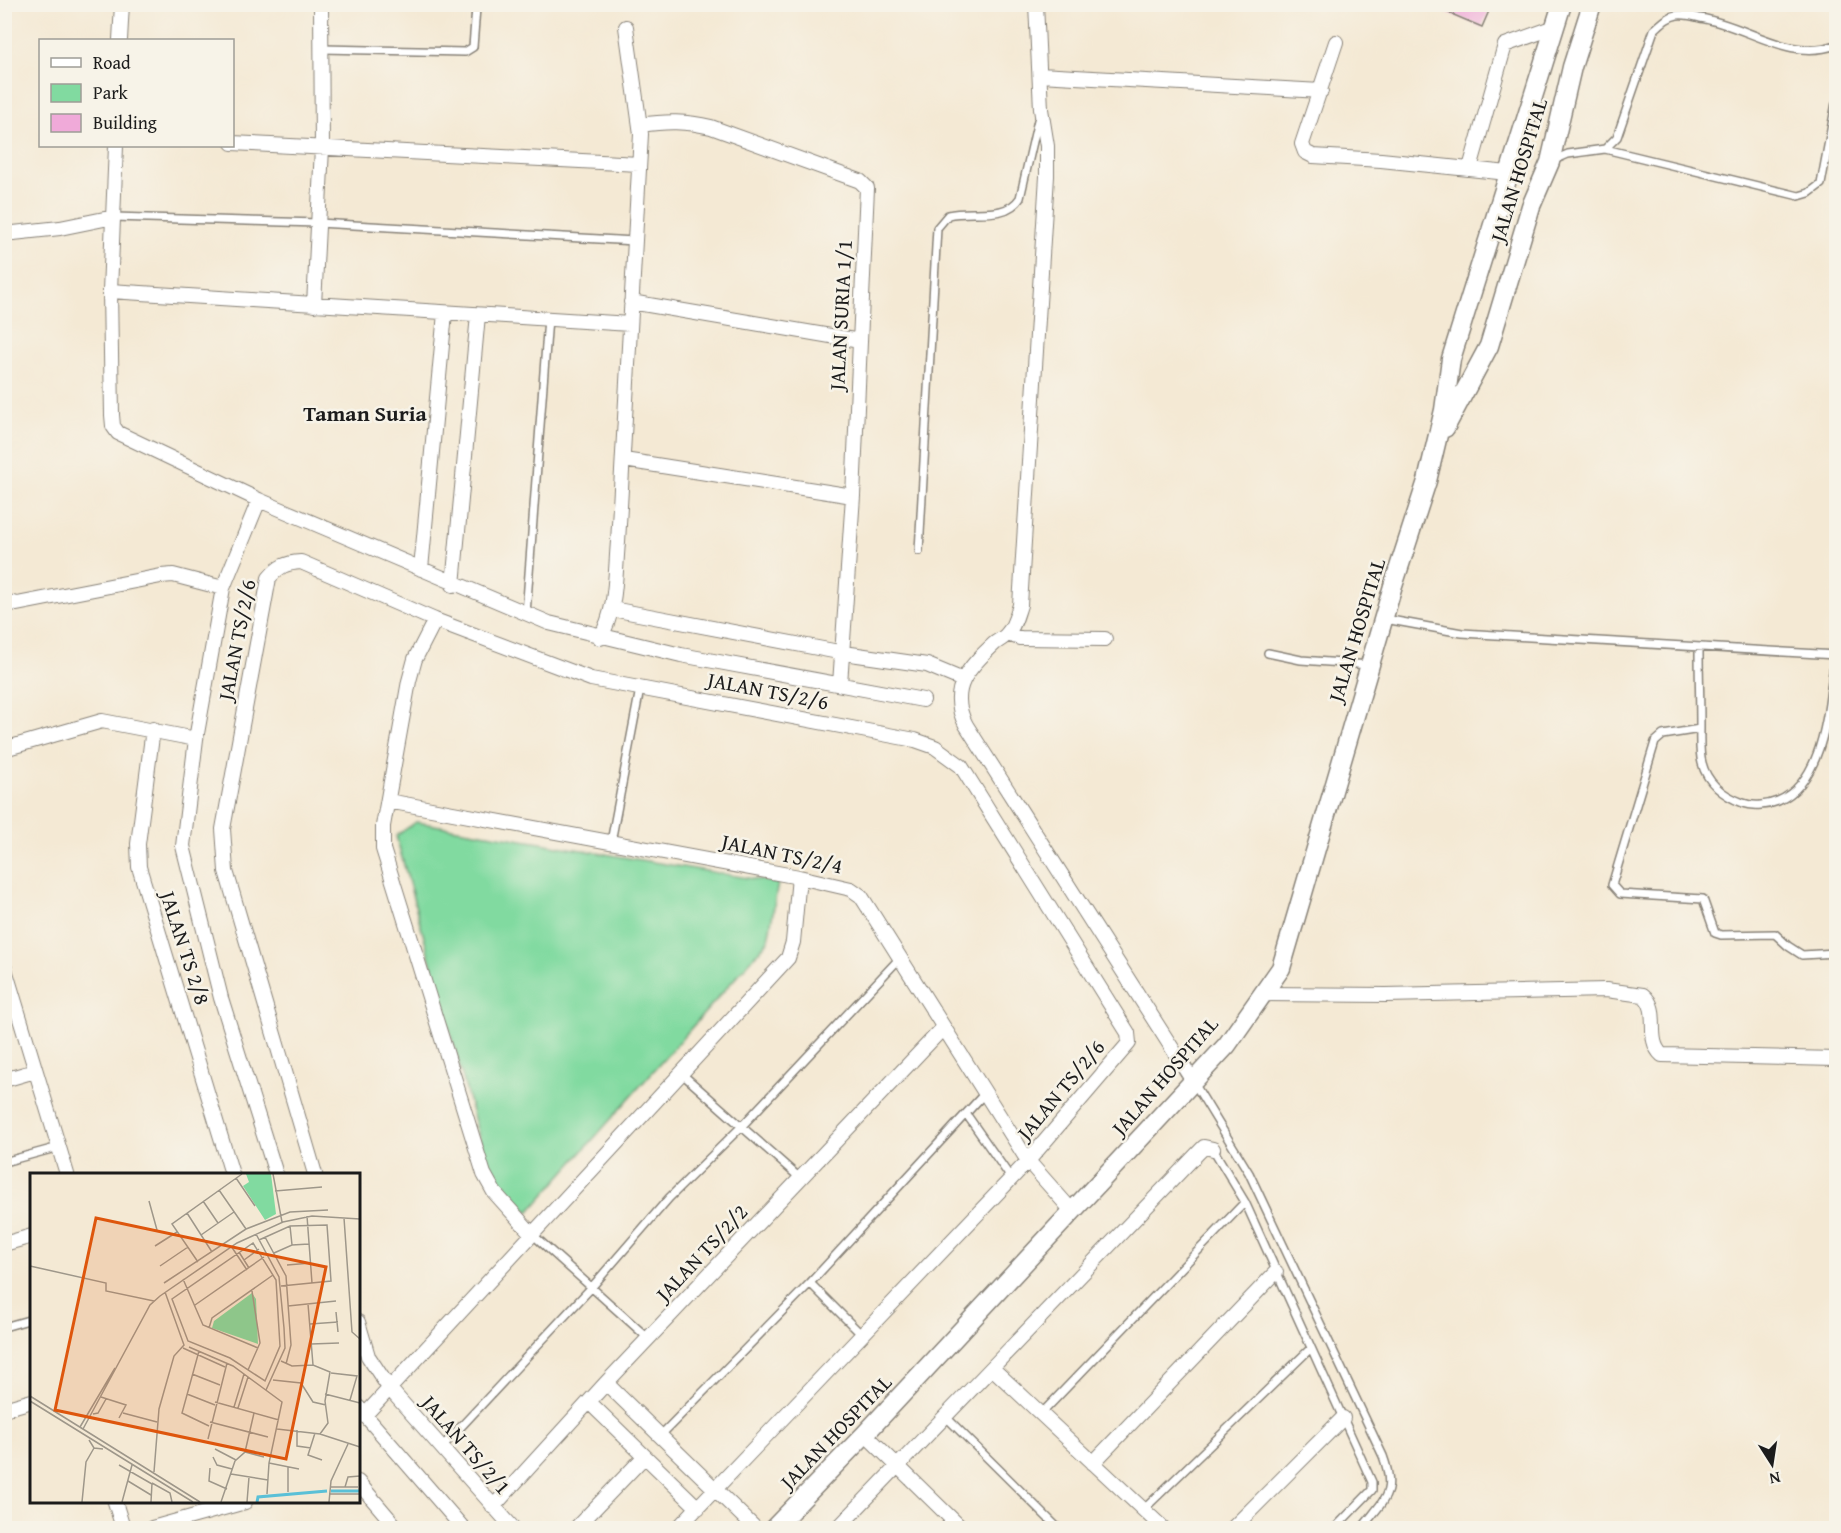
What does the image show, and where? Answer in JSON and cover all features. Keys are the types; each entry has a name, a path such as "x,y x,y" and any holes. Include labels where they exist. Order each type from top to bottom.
{"street":[{"path":"120,39 122,4"},
{"path":"314,305 322,148 321,4"},
{"path":"1036,4 1041,109 1048,160 1020,605 1007,634 996,642 963,680 959,688 958,706 966,725 1193,1081"},
{"name":"JALAN HOSPITAL","path":"774,1528 865,1434 1227,1045 1281,968 1437,443 1451,359 1562,4"},
{"name":"JALAN HOSPITAL","path":"1437,443 1489,345 1531,206 1550,162 1572,67 1592,4"},
{"path":"600,638 609,624 612,609 624,460 639,164 640,125 626,27"},
{"path":"1470,168 1505,45 1555,27"},
{"path":"1336,42 1322,91 1302,144 1305,152 1313,156 1508,173"},
{"path":"1040,75 1322,91"},
{"name":"JALAN SURIA 1/1","path":"640,125 669,121 701,124 860,181 867,188 869,198 853,496 844,653 840,684"},
{"path":"234,143 639,164"},
{"path":"116,147 110,291 112,415 113,426 118,433 259,500 526,615 600,638 681,656 923,700"},
{"path":"4,234 60,228 114,217"},
{"path":"110,291 630,324"},
{"path":"631,302 860,341"},
{"path":"421,568 445,313"},
{"path":"453,585 478,315"},
{"path":"624,460 853,496"},
{"path":"259,500 224,588 196,739 183,846 221,998 276,1173"},
{"name":"JALAN TS/2/6","path":"315,1173 248,952 223,857 223,829 269,578 277,567 287,563 301,562 435,620 570,672 639,689 738,705 915,740 935,747 961,766 1130,1039 1028,1161 716,1490"},
{"path":"4,601 17,604 173,575 224,588"},
{"path":"612,609 844,653 927,665 963,680"},
{"path":"435,620 416,659 409,681 382,837 387,867 484,1174 494,1192 531,1233"},
{"path":"1007,634 1020,638 1105,639"},
{"path":"4,749 102,721 196,739"},
{"name":"JALAN TS 2/8","path":"153,729 138,844 139,867 232,1173"},
{"name":"JALAN TS/2/4","path":"388,801 799,877 851,889 861,896 942,1028 1028,1161 1073,1212"},
{"path":"464,1528 361,1411 389,1388 788,958 793,942 799,877"},
{"path":"4,966 9,998 35,1071 67,1173"},
{"path":"1261,994 1386,995 1606,990 1643,994 1652,1008 1654,1043 1662,1055 1836,1059"},
{"name":"JALAN TS/2/2","path":"493,1507 606,1383 942,1028"},
{"path":"4,1080 35,1071"},
{"path":"838,1528 1198,1153 1204,1147 1213,1149"},
{"path":"4,1244 30,1237"},
{"path":"1093,1463 1276,1272"},
{"path":"360,1329 368,1356 389,1388"},
{"path":"992,1368 1163,1528"},
{"path":"606,1383 755,1528"},
{"name":"JALAN TS/2/1","path":"389,1388 440,1449 513,1528"},
{"path":"4,1409 30,1402"},
{"path":"589,1402 698,1508"},
{"path":"1233,1528 1343,1418"},
{"path":"865,1434 952,1525"},
{"path":"576,1528 644,1457"},
{"path":"360,1484 397,1528"},
{"path":"678,1528 716,1490"},
{"path":"115,1503 123,1528"},
{"path":"152,1528 241,1503"}],"lane":[{"path":"322,49 465,52 473,47 476,8 472,4"},
{"path":"1605,149 1617,137 1654,30 1666,19 1680,14 1711,19 1790,48 1811,51 1836,45"},
{"path":"1550,162 1568,154 1605,149 1800,196 1809,193 1821,184 1836,103"},
{"path":"919,551 938,228 948,215 1003,212 1016,204 1020,198 1041,109"},
{"path":"114,217 318,223 635,241"},
{"path":"526,615 548,318"},
{"path":"1383,619 1462,633 1699,649 1836,655 1828,708 1815,761 1806,781 1790,796 1770,804 1748,805 1728,797 1712,782 1702,763 1699,649"},
{"path":"1268,653 1301,660 1370,665"},
{"path":"611,842 639,689"},
{"path":"1700,729 1663,735 1655,742 1612,885 1615,891 1620,894 1703,899 1715,933 1721,935 1775,934 1788,946 1803,955 1836,953"},
{"path":"440,1449 591,1288 669,1198 742,1126 899,959"},
{"path":"681,1073 801,1179"},
{"path":"1193,1081 1249,1173 1383,1456 1390,1479 1389,1492 1362,1528"},
{"path":"660,1436 810,1283 984,1094"},
{"path":"967,1115 1011,1178"},
{"path":"4,1162 59,1147"},
{"path":"1213,1149 1245,1202 1372,1482 1372,1490 1335,1528"},
{"path":"1041,1414 1245,1202"},
{"path":"531,1233 648,1340"},
{"path":"810,1283 863,1336"},
{"path":"4,1327 30,1320"},
{"path":"1143,1510 1311,1348"},
{"path":"946,1417 1058,1528"}],"green space":[{"path":"416,822 778,883 768,941 529,1212 489,1173 396,836"}],"building":[{"path":"1428,4 1492,4 1482,27"}],"district":[{"name":"Taman Suria","path":"365,413"}]}
